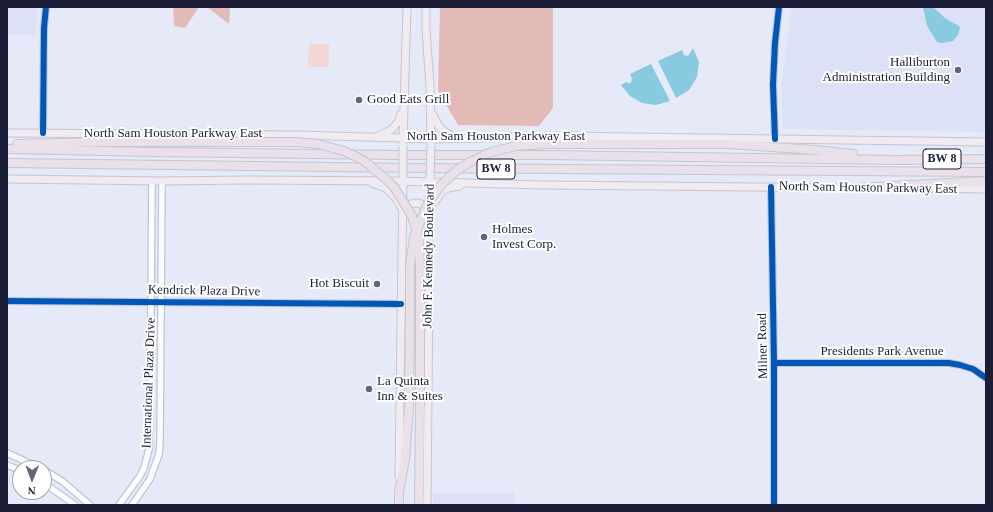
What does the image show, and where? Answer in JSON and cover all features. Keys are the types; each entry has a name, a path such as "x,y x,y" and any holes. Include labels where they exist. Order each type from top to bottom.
{"highway":[{"path":"7,145 43,143 297,142 318,144 344,151 363,160 388,180 412,216 419,239 419,505"},
{"path":"399,492 405,459 409,406 410,266 414,237 427,205 441,185 457,170 491,152 516,146 548,144 728,144 815,150 897,160"},
{"name":"North Sam Houston Parkway East","path":"7,148 398,155 547,155 897,160 986,159"},
{"name":"North Sam Houston Parkway East","path":"7,163 417,168 986,172"},
{"path":"857,188 986,181"},
{"name":"John F. Kennedy Boulevard","path":"399,492 399,505"}],"main road":[{"name":"John F. Kennedy Boulevard","path":"399,492 403,107 407,7"},
{"name":"John F. Kennedy Boulevard","path":"426,7 431,111 427,505"},
{"path":"374,137 382,135 395,126 399,121 403,107"},
{"path":"431,111 440,128 448,134 461,139"},
{"name":"North Sam Houston Parkway East","path":"7,133 188,133 403,137 431,142 461,139 573,136 986,142"},
{"name":"North Sam Houston Parkway East","path":"7,179 365,181 403,178 503,184 986,189"},
{"path":"365,181 386,188 395,197 403,211"},
{"path":"430,212 437,198 448,188 503,184"},
{"path":"403,211 406,205 410,204 421,204 426,209 427,241 430,255"}],"street":[{"path":"43,133 44,28 46,7"},
{"path":"775,139 773,85 774,50 780,7"},
{"name":"International Plaza Drive","path":"119,505 140,476 147,458 149,441 152,181"},
{"name":"International Plaza Drive","path":"132,505 150,479 156,464 160,443 162,181"},
{"name":"Milner Road","path":"771,187 774,363 774,505"},
{"name":"Kendrick Plaza Drive","path":"7,301 401,304"},
{"name":"Presidents Park Avenue","path":"774,363 949,363 960,364 973,369 986,378"},
{"path":"150,382 161,382"},
{"path":"7,453 22,460"},
{"path":"147,458 156,464"},
{"path":"52,476 62,481 90,505"},
{"path":"52,489 75,505"}],"shaded area":[{"path":"7,7 37,7 36,35 7,35"},
{"path":"173,7 199,7 185,28 174,26"},
{"path":"207,7 230,7 229,24"},
{"path":"440,7 553,7 553,108 539,126 458,125 438,91"},
{"path":"792,7 986,7 986,132 783,129 781,86"},
{"path":"309,44 329,44 329,67 308,67"},
{"path":"433,493 514,493 514,505 433,505"}],"water":[{"path":"923,7 933,7 946,19 959,26 960,28 958,35 953,41 942,43 937,42 927,26"},
{"path":"693,48 699,62 697,77 689,90 676,98 658,61 682,50 684,55 688,56"},
{"path":"651,64 670,101 656,105 642,103 630,96 621,85 626,82 630,84 632,79 630,74"}],"cycle path":[{"path":"43,133 44,28 46,7"},
{"path":"775,139 773,85 775,43 779,7"},
{"path":"771,187 774,363 774,505"},
{"path":"7,301 401,304"},
{"path":"774,363 949,363 973,369 986,378"}],"place":[{"name":"Halliburton Administration Building","path":"958,70"},
{"name":"Good Eats Grill","path":"359,100"},
{"name":"Holmes Invest Corp.","path":"484,237"},
{"name":"Hot Biscuit","path":"377,284"},
{"name":"La Quinta Inn & Suites","path":"369,389"}]}
